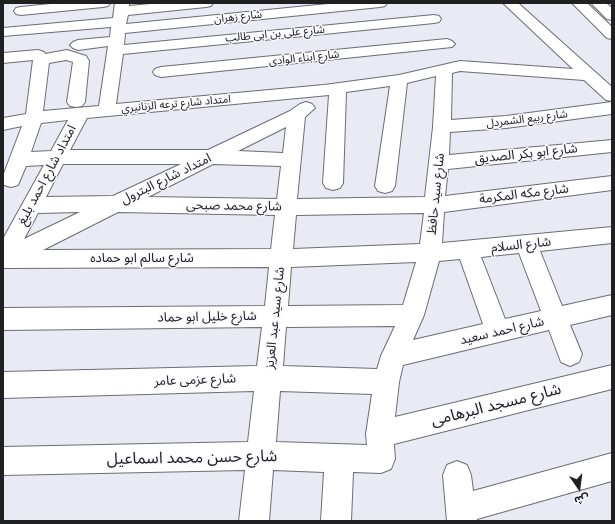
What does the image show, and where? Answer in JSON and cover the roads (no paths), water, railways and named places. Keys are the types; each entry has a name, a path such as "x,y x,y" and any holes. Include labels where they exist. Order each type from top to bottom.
{"street":[{"path":"103,3 19,8 10,31 119,26"},
{"path":"78,45 119,26 206,3"},
{"name":"شارع زهران","path":"119,26 380,3"},
{"path":"425,3 448,45 452,68"},
{"path":"510,3 612,96"},
{"path":"579,3 612,35"},
{"path":"598,3 612,16"},
{"name":"شارع على بن ابى طالب","path":"119,26 164,45 243,33 434,20"},
{"path":"107,110 119,26"},
{"path":"60,56 62,32"},
{"path":"159,89 164,45"},
{"name":"امتداد شارع ترعه الزنانيري","path":"337,88 448,45"},
{"name":"شارع ابناء الوادى","path":"159,89 448,45"},
{"path":"3,58 38,55"},
{"path":"11,180 34,118 40,61 43,58 72,56 81,60 78,107"},
{"name":"امتداد شارع ترعه الزنانيري","path":"3,124 78,107 107,110 159,89 337,88 399,80 452,68 589,75"},
{"name":"شارع سيد حافظ","path":"381,446 386,382 393,356 412,315 430,253 442,126 452,68"},
{"path":"385,186 399,80"},
{"path":"333,183 337,88"},
{"name":"امتداد شارع البترول","path":"3,259 296,115 337,88"},
{"name":"امتداد شارع احمد بليغ","path":"3,259 56,157 78,107"},
{"name":"شارع ربيع الشمردل","path":"442,126 506,122 612,108"},
{"name":"شارع سيد عبد العزيز","path":"254,521 296,115"},
{"name":"شارع ابو بكر الصديق","path":"439,163 612,146"},
{"path":"18,160 56,157 210,157 291,160"},
{"name":"شارع مكه المكرمة","path":"435,205 612,183"},
{"name":"شارع محمد صبحى","path":"32,205 114,204 286,207 435,205"},
{"name":"شارع السلام","path":"430,253 612,234"},
{"path":"526,244 570,354"},
{"path":"468,250 498,331"},
{"name":"شارع سالم ابو حماده","path":"3,259 281,258 430,253"},
{"name":"شارع احمد سعيد","path":"393,356 612,305"},
{"name":"شارع خليل ابو حماد","path":"3,319 412,315"},
{"name":"شارع مسجد البرهامى","path":"381,446 612,377"},
{"name":"شارع عزمى عامر","path":"3,385 268,378 386,382"},
{"name":"شارع حسن محمد اسماعيل","path":"3,461 260,456 338,458 381,446"},
{"path":"336,521 338,458"},
{"path":"457,475 462,515 612,467"}]}
